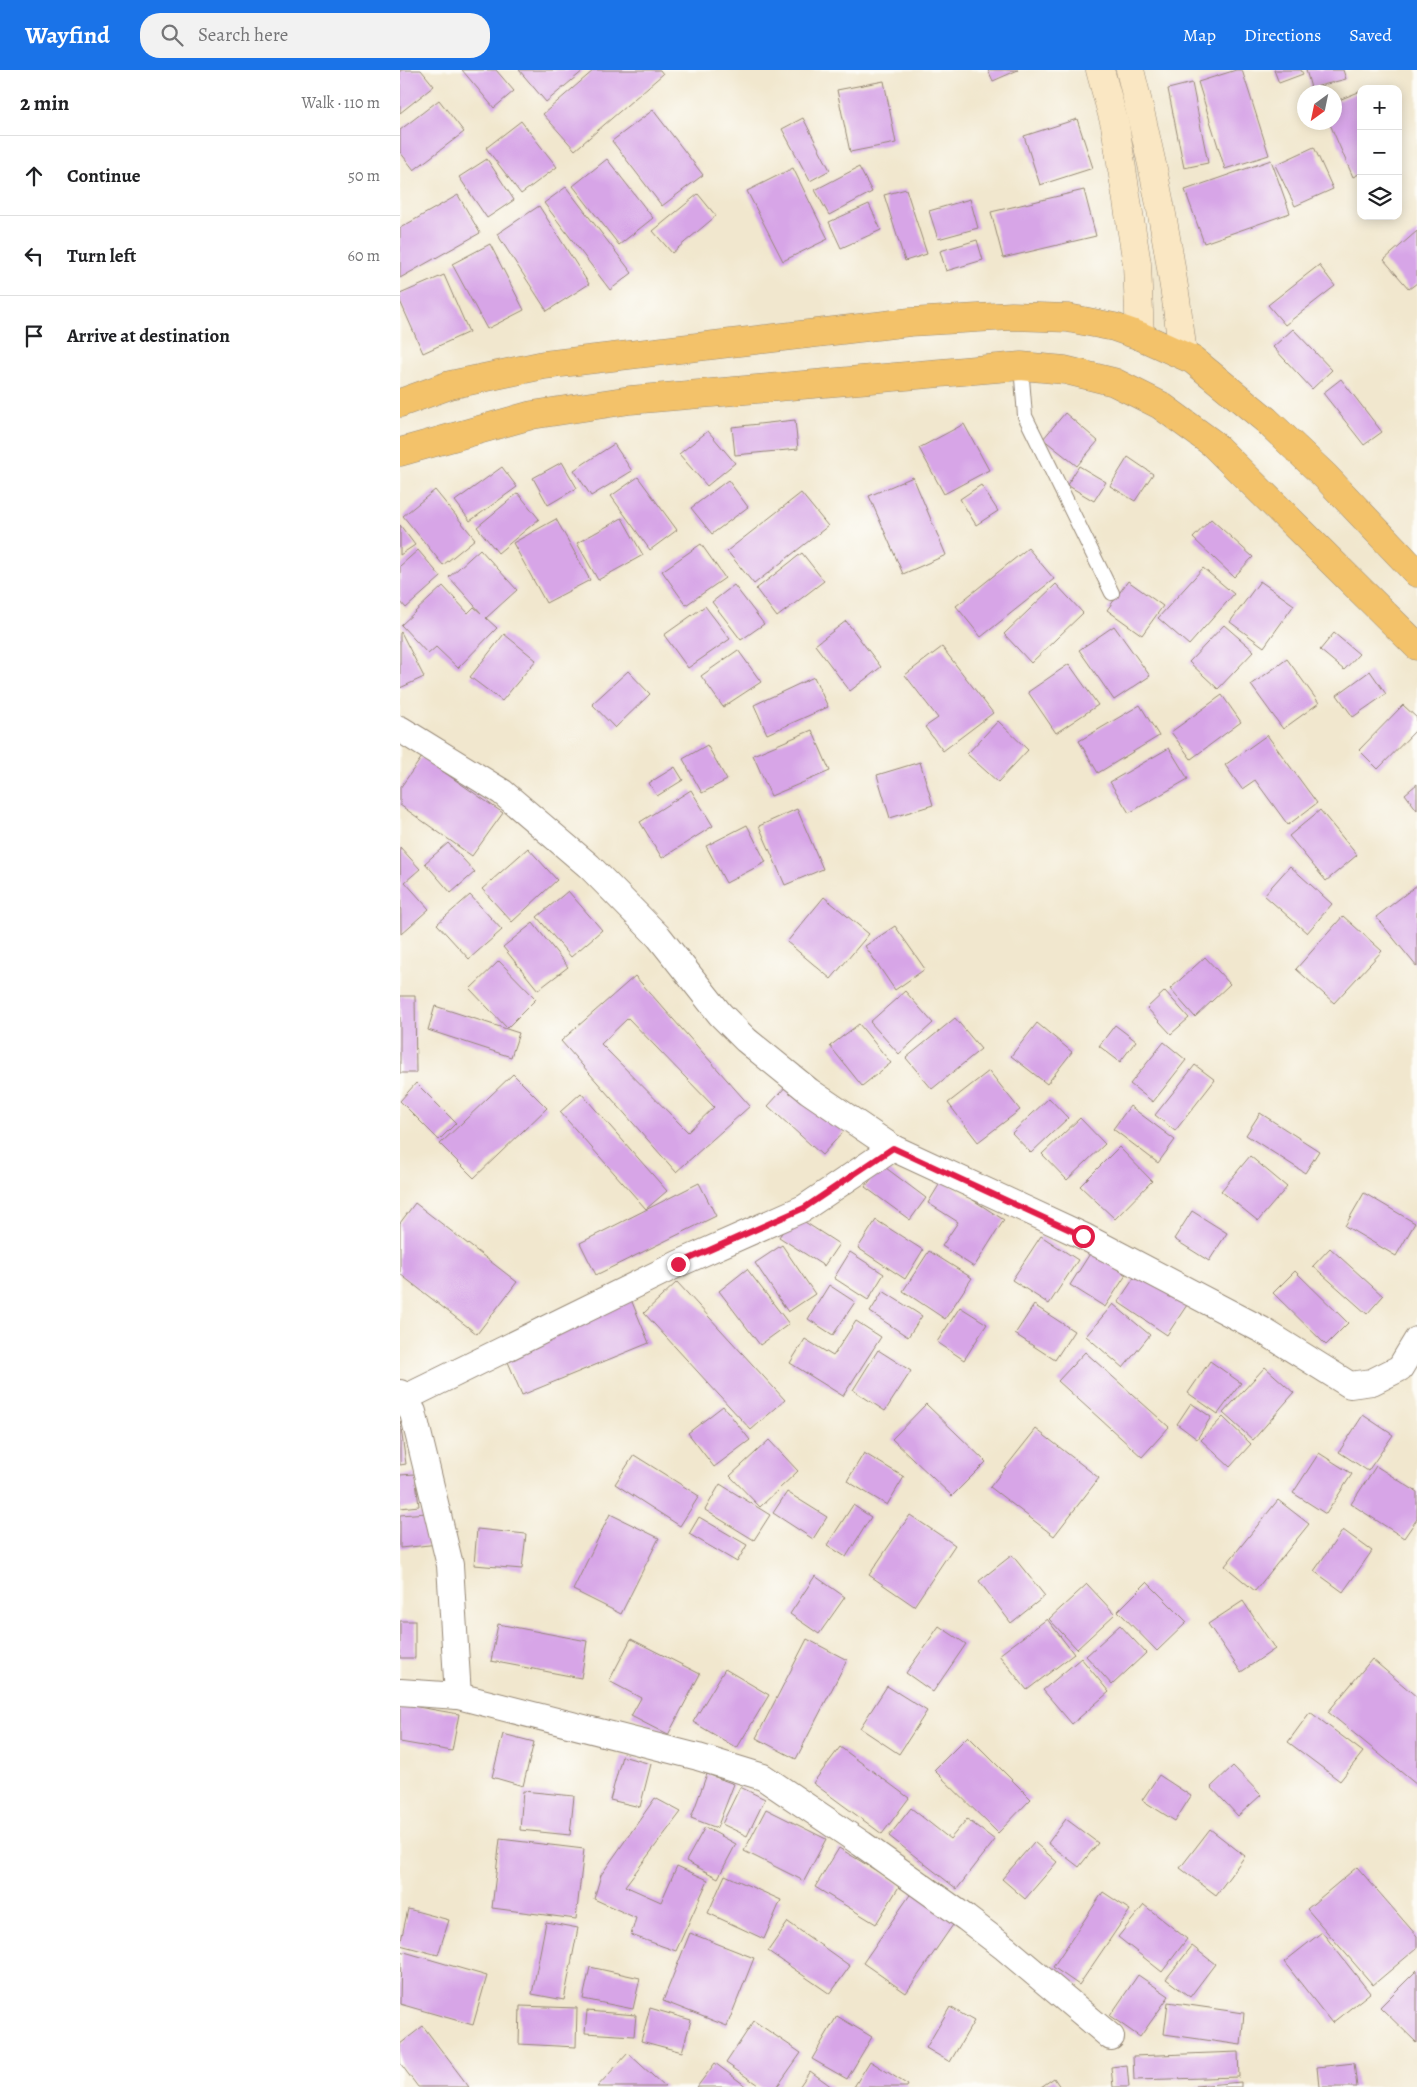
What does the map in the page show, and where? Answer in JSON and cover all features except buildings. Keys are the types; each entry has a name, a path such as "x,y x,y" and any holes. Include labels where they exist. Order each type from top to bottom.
{"highway":[{"path":"400,403 450,385 544,365 910,322 1012,316 1068,318 1114,327 1140,336 1193,360 1266,420 1325,476 1417,573"},
{"path":"400,452 532,415 630,400 1021,366 1065,370 1114,382 1160,405 1212,443 1417,646"}],"street":[{"path":"1100,70 1115,125 1137,264 1140,336"},
{"path":"1130,70 1148,138 1173,275 1183,354"},
{"path":"400,729 502,792 517,804 589,866 645,923 720,1014 746,1040 809,1091 893,1148 1109,1250 1262,1330 1350,1385 1372,1382 1400,1368 1417,1340"},
{"path":"458,1696 450,1565 413,1412 402,1396 678,1264 804,1208 893,1148"},
{"path":"400,1692 458,1696 698,1757 763,1777 966,1918 1006,1948 1111,2037"}],"lane":[{"path":"1021,366 1026,416 1112,593"}],"route":[{"path":"678,1264 804,1208 893,1148 1083,1236"}]}
